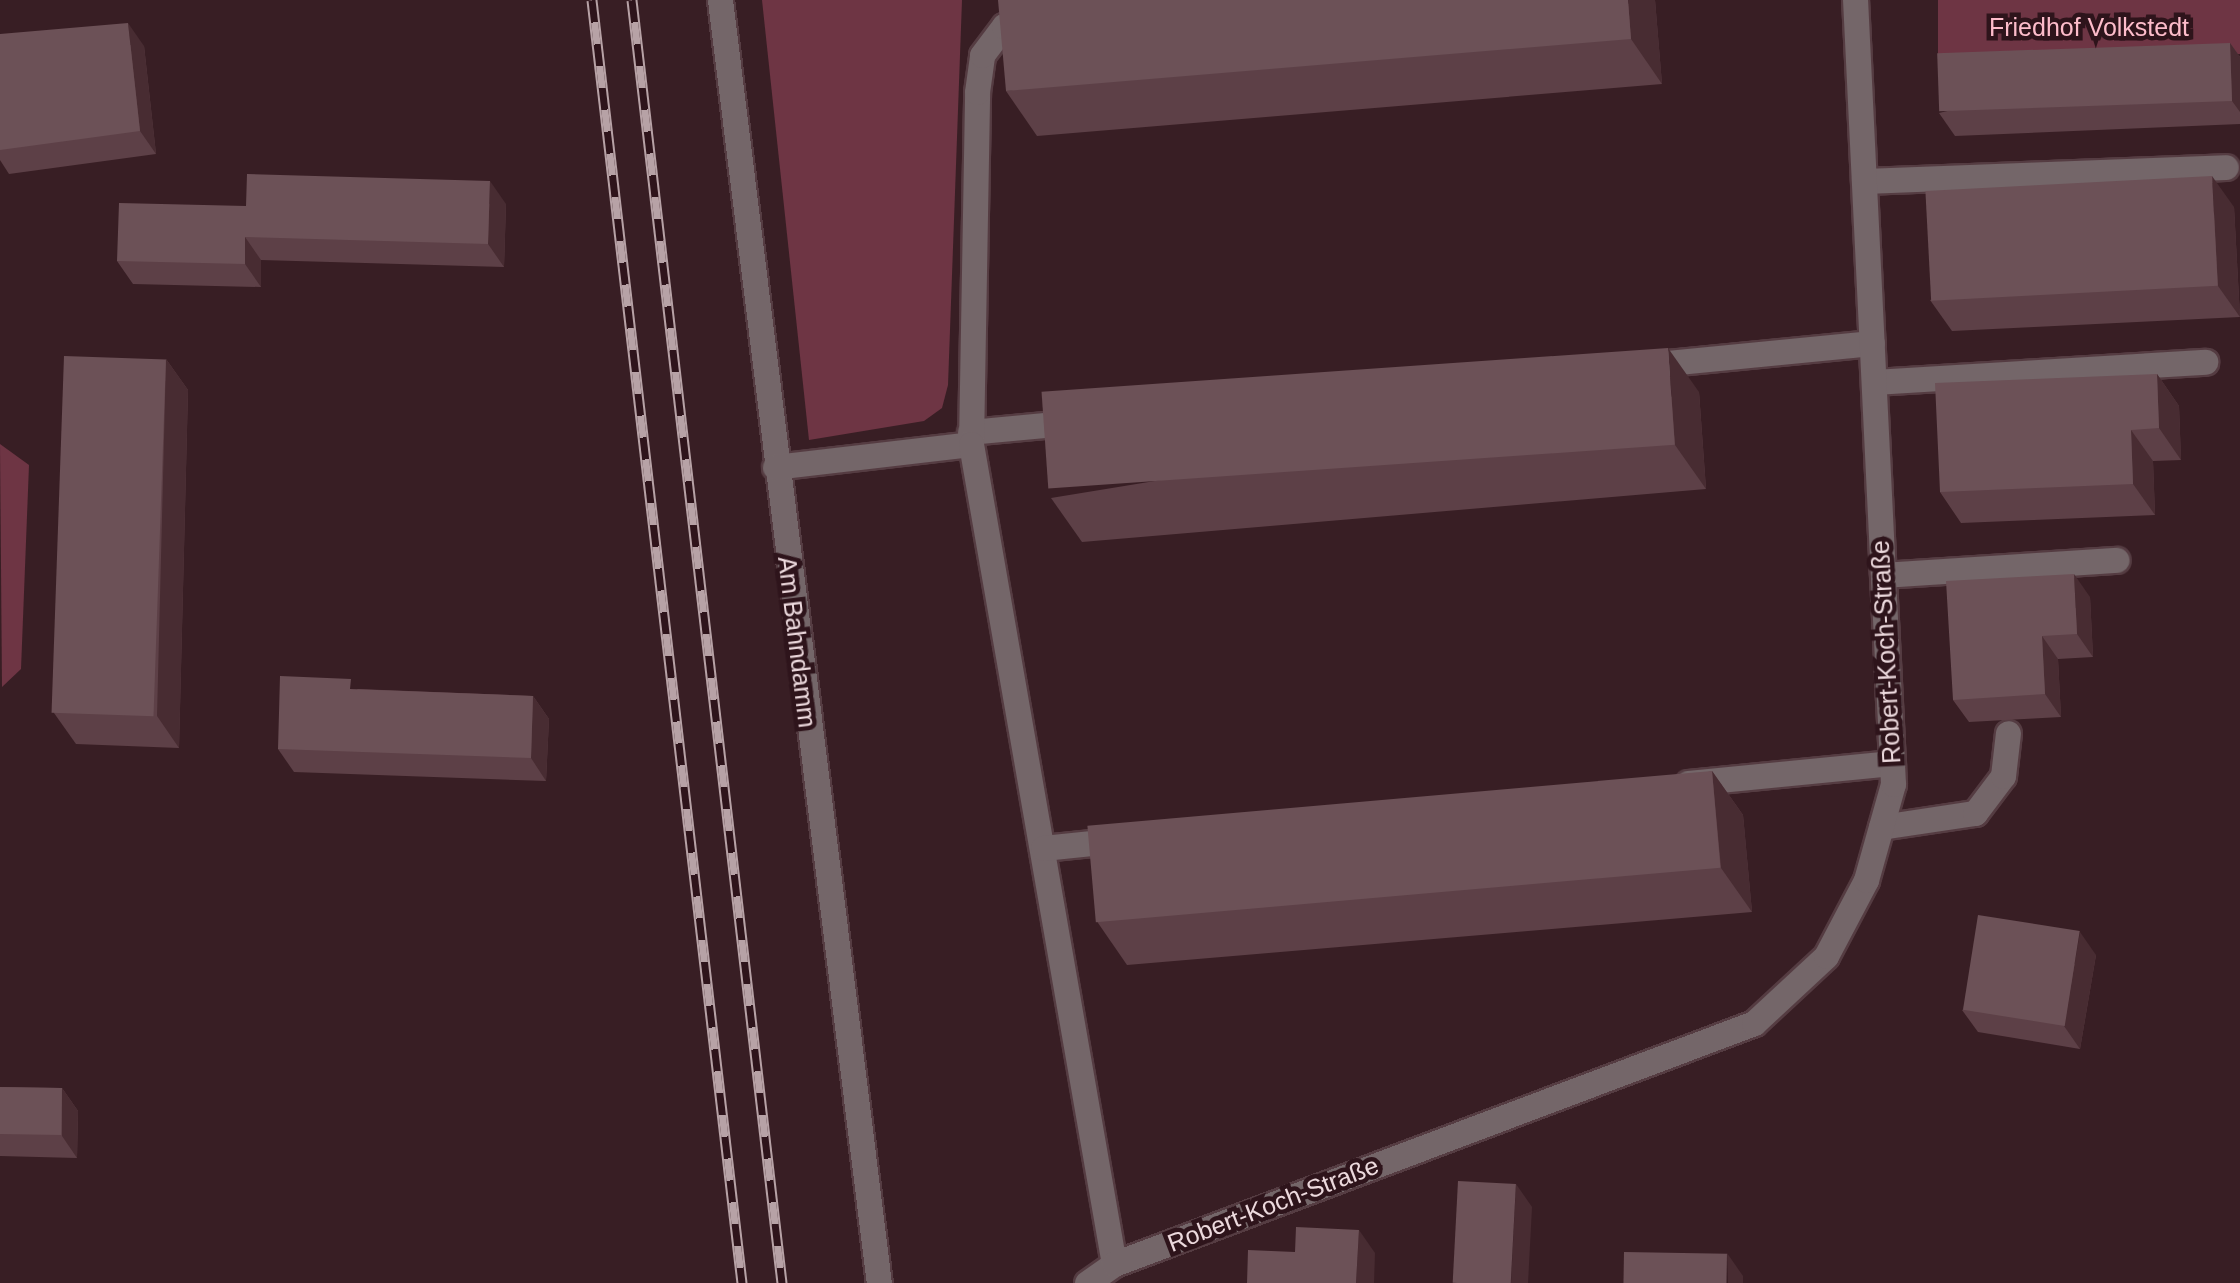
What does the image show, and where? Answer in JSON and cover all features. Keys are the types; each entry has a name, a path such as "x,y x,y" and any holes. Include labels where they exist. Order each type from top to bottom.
{"street":[{"name":"Am Bahndamm","path":"720,0 879,1283"},
{"name":"Robert-Koch-Straße","path":"1088,1283 1114,1264 1754,1023 1826,956 1866,880 1892,763 1855,0"},
{"path":"1051,9 1004,26 982,55 971,438 1114,1264"},
{"path":"1864,181 2226,168"},
{"path":"1617,368 1872,343"},
{"path":"1874,382 2205,362"},
{"path":"775,467 1108,419"},
{"path":"1882,575 2117,560"},
{"path":"1880,827 1975,813 2002,776 2008,733"},
{"path":"1655,787 1892,763"},
{"path":"1042,848 1141,838"}],"green space":[{"path":"762,0 962,0 948,385 942,408 924,421 809,440"},
{"name":"Friedhof Volkstedt","path":"1938,0 2240,0 2240,54 1938,54"},
{"path":"0,444 29,465 21,669 2,687"}],"building":[{"path":"998,0 1628,0 1631,39 1006,91"},
{"path":"128,23 140,131 0,150 0,34"},
{"path":"2230,43 2232,101 1939,111 1937,53"},
{"path":"247,174 490,181 488,244 245,237 245,264 117,261 119,203 246,206"},
{"path":"2212,176 2218,286 1931,301 1925,191"},
{"path":"1668,348 1675,445 1048,489 1042,392"},
{"path":"64,356 166,360 153,716 52,713"},
{"path":"2157,374 2159,428 2131,430 2133,484 1940,492 1935,383"},
{"path":"2074,574 2077,634 2042,636 2045,694 1953,700 1946,581"},
{"path":"280,676 351,679 350,689 533,696 531,758 278,749"},
{"path":"1712,771 1720,868 1096,922 1087,826"},
{"path":"1978,915 2080,931 2065,1026 1963,1010"},
{"path":"0,1087 62,1088 61,1135 0,1134"},
{"path":"1458,1181 1516,1184 1511,1283 1453,1283"},
{"path":"1296,1227 1359,1230 1356,1283 1247,1283 1248,1250 1295,1252"},
{"path":"1624,1252 1727,1254 1726,1283 1623,1283"}],"railway":[{"path":"592,0 742,1283"},
{"path":"632,0 782,1283"}]}
